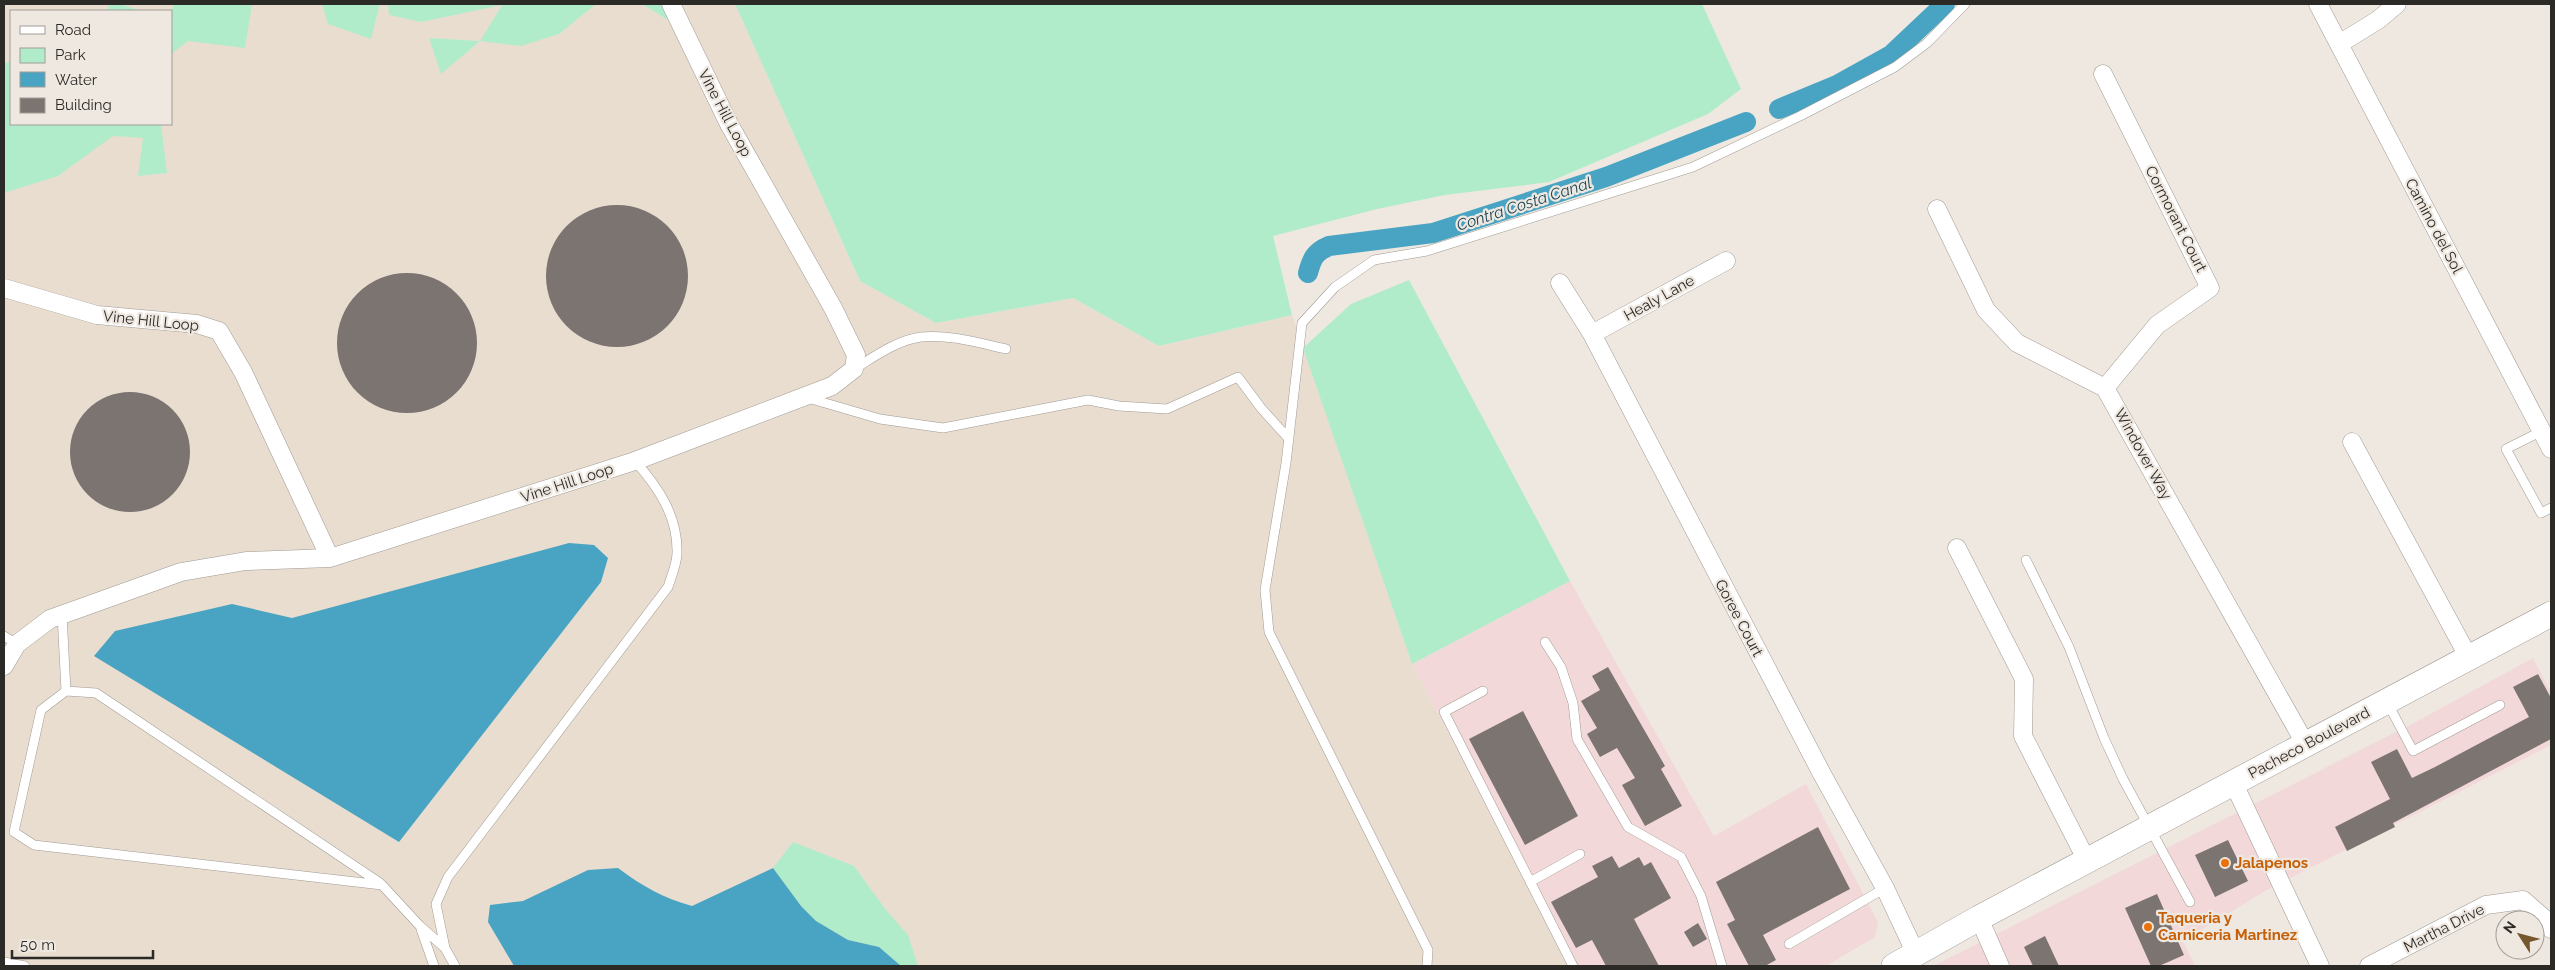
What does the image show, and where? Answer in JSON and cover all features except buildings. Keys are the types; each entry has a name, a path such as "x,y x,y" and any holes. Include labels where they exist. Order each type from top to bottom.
{"main road":[{"name":"Pacheco Boulevard","path":"1894,966 1980,918 2551,614"}],"street":[{"name":"Vine Hill Loop","path":"4,288 97,315 197,324 219,331 243,372 330,558 635,461 832,386 854,369 856,355 833,308 728,124 671,4"},
{"name":"Camino del Sol","path":"2318,4 2551,449"},
{"path":"2339,44 2378,20 2397,4"},
{"name":"Cormorant Court","path":"2103,74 2210,288 2157,325 2105,388"},
{"path":"1937,209 1986,310 2017,343 2105,388"},
{"name":"Healy Lane","path":"1592,334 1726,261"},
{"name":"Goree Court","path":"1560,283 1592,334 1822,774 1884,888 1916,954"},
{"name":"Windover Way","path":"2105,388 2306,745"},
{"path":"2352,442 2469,658"},
{"path":"1957,548 2024,679 2023,736 2087,861"},
{"path":"4,666 10,640 50,618 181,572 246,561 330,558"},
{"path":"2234,784 2320,966"},
{"name":"Martha Drive","path":"2369,966 2486,905 2523,900 2547,921 2551,929"},
{"path":"1980,918 2000,966"}],"lane":[{"path":"1427,966 1428,950 1268,632 1265,590 1289,439 1302,323 1336,287 1374,260 1427,251 1693,167 1800,116 1895,67 1927,42 1965,4"},
{"path":"854,369 886,350 920,337 959,339 1006,349"},
{"path":"805,397 880,419 943,428 1088,400 1120,406 1168,409 1238,376 1261,408 1289,439"},
{"path":"2542,431 2506,449 2541,513 2551,508"},
{"path":"445,948 436,904 448,876 668,587 678,554 672,518 656,486 635,461"},
{"path":"2026,560 2069,647 2104,738 2123,779 2190,902"},
{"path":"62,614 66,691"},
{"path":"1545,642 1561,667 1573,704 1577,739 1628,827 1681,856 1701,896 1722,966"},
{"path":"382,885 34,845 14,832 41,710 66,691 96,692 382,885 420,926 445,948 456,966"},
{"path":"1483,691 1444,712 1573,966"},
{"path":"2387,702 2413,751 2500,705"},
{"path":"1530,882 1580,854"},
{"path":"1788,944 1884,888"},
{"path":"420,926 434,966"},
{"path":"4,962 25,966"}],"shaded area":[{"path":"4,4 735,4 860,281 936,323 1073,298 1159,346 1292,315 1412,664 1570,966 4,966"},
{"path":"1570,581 1714,836 1806,784 1878,922 1875,937 1826,966 1570,966 1412,664"},
{"path":"2533,658 2551,692 2551,745 2267,890 2183,941 2195,966 1933,966 2412,724"}],"green space":[{"path":"110,4 120,4 139,10 107,10"},
{"path":"174,4 252,4 245,48 188,41 172,53 171,10"},
{"path":"322,4 380,4 371,39 328,24"},
{"path":"388,4 596,4 559,34 521,46 480,41 502,5 421,22 389,15"},
{"path":"642,4 671,4 683,29"},
{"path":"735,4 1702,4 1741,89 1708,114 1549,182 1445,195 1377,209 1273,236 1292,315 1159,346 1073,298 936,323 860,281"},
{"path":"429,38 480,41 441,74"},
{"path":"10,62 10,125 161,125 167,173 138,176 143,138 113,136 58,176 4,193 4,63"},
{"path":"1409,280 1570,581 1412,664 1303,348 1351,304"},
{"path":"793,842 854,866 886,910 908,935 918,966 901,966 879,947 848,940 816,921 801,906 773,868"}],"water":[{"path":"569,543 594,545 608,558 601,582 399,842 94,656 115,631 232,604 292,618"},
{"path":"618,868 653,891 692,906 773,868 801,906 816,921 848,940 879,947 901,966 514,966 488,922 490,905 523,901 588,870"}],"waterway":[{"name":"Contra Costa Canal","path":"1779,109 1837,85 1891,55 1945,4"},
{"name":"Contra Costa Canal","path":"1308,273 1315,256 1329,246 1433,233 1606,177 1746,122"}],"place":[{"name":"Jalapenos","path":"2225,863"},
{"name":"Taqueria y Carniceria Martinez","path":"2148,927"}]}
